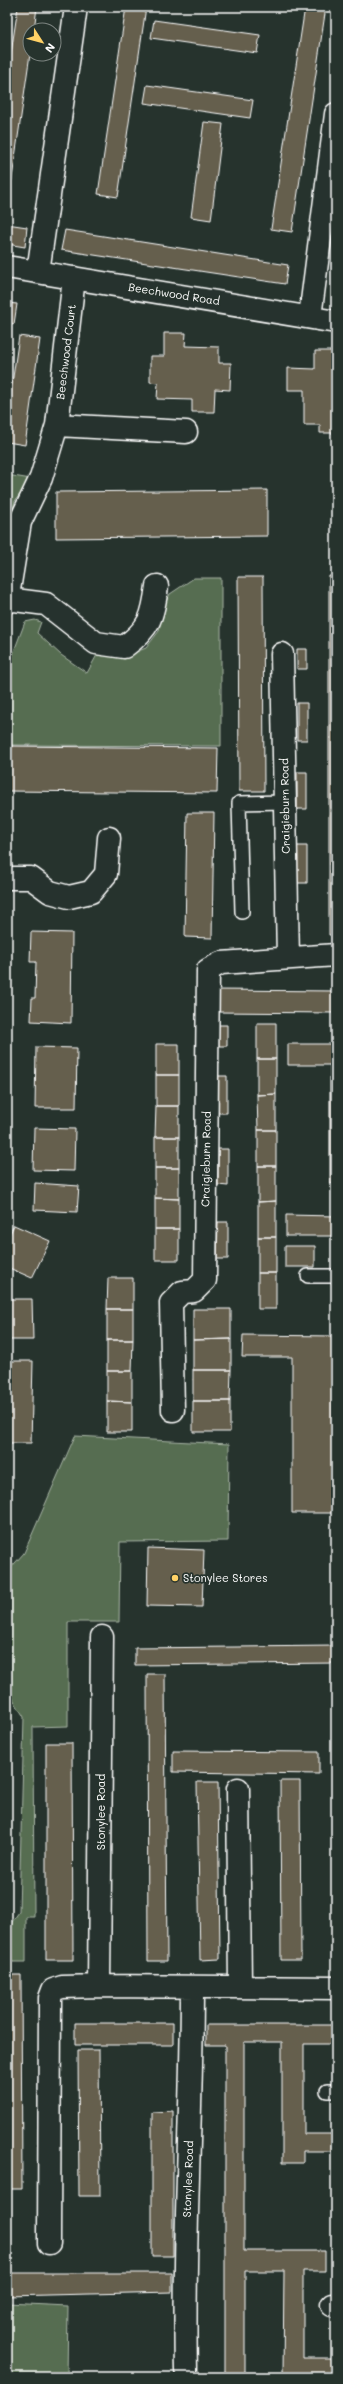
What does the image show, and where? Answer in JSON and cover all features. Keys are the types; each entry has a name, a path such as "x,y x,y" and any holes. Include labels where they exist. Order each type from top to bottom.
{"street":[{"path":"38,272 76,7"},
{"path":"310,317 336,114"},
{"name":"Beechwood Road","path":"7,267 336,322"},
{"name":"Beechwood Court","path":"74,278 57,425 41,478 20,522 7,601 46,604 96,643 124,647 141,635 153,616 158,586"},
{"path":"57,425 186,432"},
{"name":"Craigieburn Road","path":"282,654 288,958"},
{"path":"7,878 31,878 50,892 69,897 92,892 106,874 109,838"},
{"name":"Craigieburn Road","path":"173,1410 171,1303 182,1292 194,1291 205,1280 208,970 221,963 336,955"},
{"name":"Stonylee Road","path":"99,1986 102,1637"},
{"path":"238,1789 240,1986"},
{"path":"49,2243 50,1998 53,1990 62,1987 99,1986 192,1988 240,1986 336,1988"},
{"name":"Stonylee Road","path":"186,2370 184,2304 192,2051 192,1988"}],"lane":[{"path":"242,912 239,803 286,802"},
{"path":"308,1276 336,1276"}],"green space":[{"path":"7,475 31,479 15,501 7,534"},
{"path":"194,578 221,578 221,746 8,745 11,659 25,622 35,620 41,622 37,633 61,655 87,673 97,655 123,657 146,648 159,631 163,607 170,594"},
{"path":"75,1436 229,1444 228,1541 120,1542 119,1622 68,1622 68,1726 33,1727 34,1917 26,1917 26,1962 7,1962 7,1929 19,1912 24,1717 7,1689 7,1572 24,1553"},
{"path":"7,2303 68,2306 67,2377 7,2377"}],"building":[{"path":"18,7 37,7 35,22 22,22 22,62 29,62 10,192 7,192 7,79"},
{"path":"126,7 146,7 118,197 98,194"},
{"path":"305,7 326,7 292,232 271,229"},
{"path":"154,20 260,35 257,53 151,38"},
{"path":"147,85 253,100 250,118 144,103"},
{"path":"204,122 223,124 211,220 191,217"},
{"path":"7,224 27,227 25,247 7,244"},
{"path":"65,230 288,265 285,284 61,250"},
{"path":"7,303 17,304 14,324 7,323"},
{"path":"164,333 186,333 185,346 219,347 219,363 231,363 230,390 215,389 214,412 192,412 192,400 157,399 158,383 150,382 150,356 164,356"},
{"path":"19,336 40,339 25,445 7,442 7,418"},
{"path":"315,351 336,351 336,433 320,433 320,425 304,425 304,390 288,390 288,368 315,369"},
{"path":"267,490 267,536 56,538 56,492"},
{"path":"329,576 336,576 336,935 329,935"},
{"path":"238,577 263,577 264,791 239,791"},
{"path":"297,649 307,649 307,669 297,669"},
{"path":"297,703 307,703 307,740 297,740"},
{"path":"9,746 218,748 217,793 8,791"},
{"path":"297,772 307,772 307,809 297,809"},
{"path":"187,813 214,813 212,938 185,937"},
{"path":"297,846 307,846 307,883 297,883"},
{"path":"31,932 72,933 71,1023 31,1021 32,998 35,998 36,962 30,962"},
{"path":"215,990 336,991 336,1013 215,1012"},
{"path":"257,1023 276,1023 276,1059 257,1059"},
{"path":"217,1025 227,1025 227,1046 217,1046"},
{"path":"156,1044 179,1044 179,1075 156,1075"},
{"path":"288,1044 336,1044 336,1182 330,1183 330,1065 288,1065"},
{"path":"36,1047 77,1048 76,1108 35,1108"},
{"path":"257,1059 276,1059 276,1094 257,1095"},
{"path":"156,1075 179,1075 179,1106 156,1106"},
{"path":"217,1076 227,1076 227,1113 217,1113"},
{"path":"276,1094 276,1130 258,1130 257,1095"},
{"path":"156,1106 179,1106 179,1137 155,1137"},
{"path":"34,1128 75,1129 74,1171 33,1170"},
{"path":"258,1130 276,1130 276,1166 258,1166"},
{"path":"155,1137 179,1137 179,1168 155,1168"},
{"path":"218,1149 228,1149 228,1186 218,1185"},
{"path":"258,1166 276,1166 276,1201 258,1202"},
{"path":"155,1168 179,1168 179,1199 155,1198"},
{"path":"35,1183 79,1186 77,1212 34,1210"},
{"path":"155,1198 179,1199 179,1229 155,1229"},
{"path":"276,1201 276,1237 258,1237 258,1202"},
{"path":"286,1215 336,1216 336,1236 286,1236"},
{"path":"218,1222 228,1222 228,1259 217,1259"},
{"path":"14,1225 50,1241 32,1278 7,1267 7,1240"},
{"path":"155,1229 179,1229 179,1260 155,1260"},
{"path":"258,1237 276,1237 276,1273 258,1273"},
{"path":"285,1246 315,1246 315,1267 285,1267"},
{"path":"258,1273 276,1273 276,1309 258,1309"},
{"path":"108,1278 133,1278 133,1309 107,1309"},
{"path":"7,1299 32,1299 33,1340 7,1340"},
{"path":"107,1309 133,1309 133,1340 107,1340"},
{"path":"193,1309 231,1309 231,1339 193,1340"},
{"path":"243,1335 336,1336 336,1357 333,1357 333,1513 292,1513 292,1357 242,1357"},
{"path":"231,1339 231,1370 193,1370 193,1340"},
{"path":"107,1340 133,1340 132,1371 107,1371"},
{"path":"7,1361 33,1361 31,1443 7,1443"},
{"path":"193,1370 231,1370 230,1401 193,1401"},
{"path":"107,1371 132,1371 132,1402 107,1401"},
{"path":"107,1401 132,1402 132,1432 107,1432"},
{"path":"193,1401 230,1401 230,1432 193,1432"},
{"name":"Stonylee Stores","path":"148,1548 204,1550 202,1607 147,1606"},
{"path":"336,1646 336,1663 135,1665 135,1648"},
{"path":"147,1674 165,1674 167,1961 148,1961"},
{"path":"46,1743 72,1743 73,1960 46,1960"},
{"path":"173,1751 319,1752 319,1774 173,1772"},
{"path":"280,1781 300,1781 301,1960 281,1960"},
{"path":"197,1782 218,1782 220,1959 200,1960"},
{"path":"333,1864 336,1864 336,1972 334,1972"},
{"path":"7,1975 21,1975 22,2189 7,2189"},
{"path":"75,2023 173,2023 173,2045 75,2045"},
{"path":"206,2025 336,2025 336,2044 304,2044 304,2134 336,2134 336,2151 303,2151 303,2163 282,2163 282,2042 244,2042 244,2251 325,2251 325,2271 303,2271 303,2358 336,2358 336,2377 283,2377 284,2271 245,2271 245,2377 225,2377 225,2045 206,2045"},
{"path":"78,2050 99,2050 100,2196 79,2196"},
{"path":"173,2111 173,2256 152,2256 152,2112"},
{"path":"7,2273 172,2273 172,2292 7,2296"}],"place":[{"name":"Stonylee Stores","path":"175,1578"}]}
